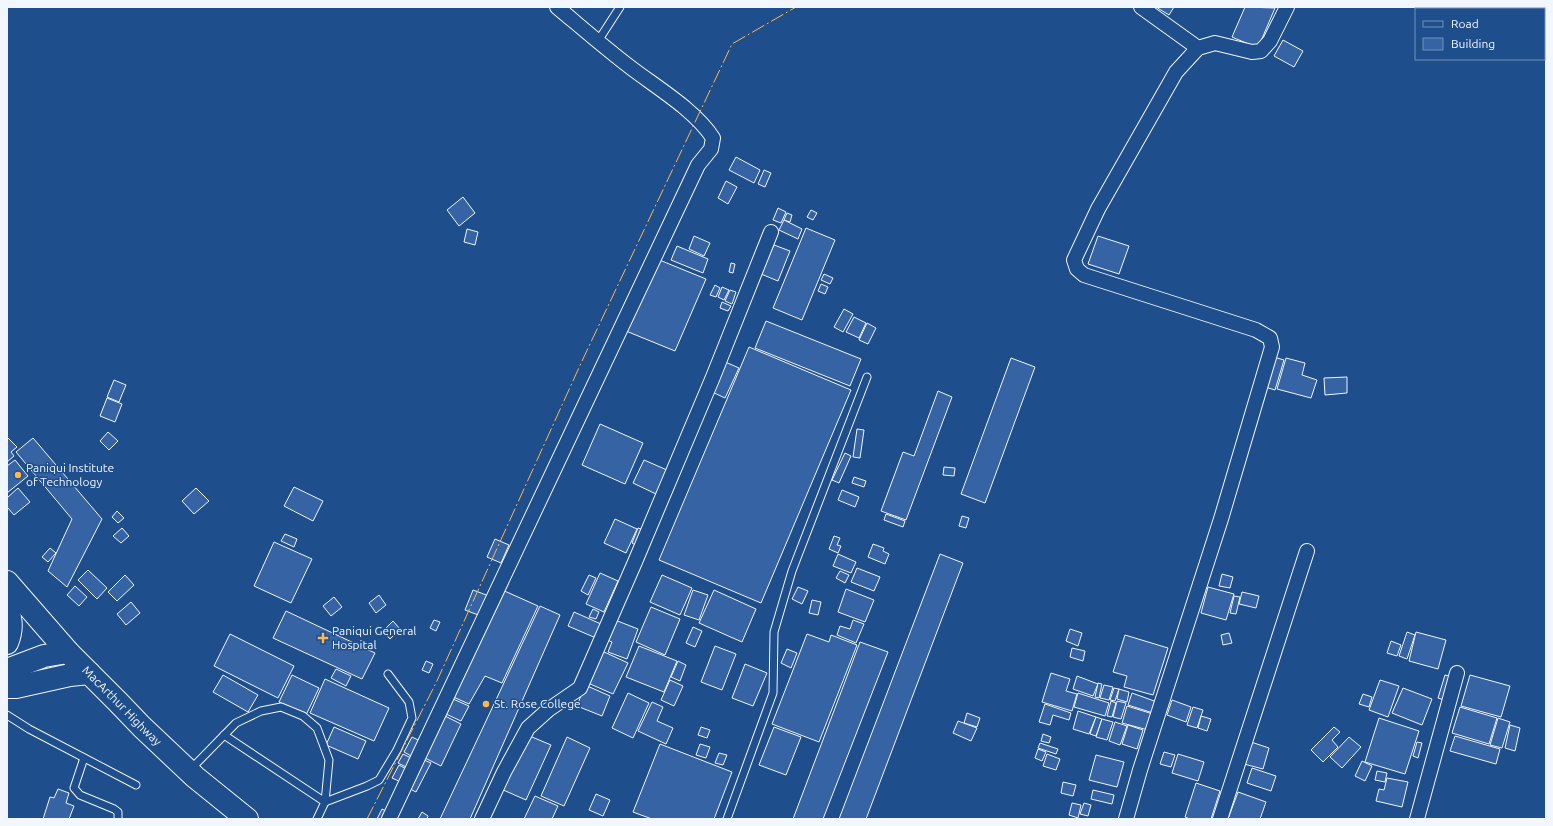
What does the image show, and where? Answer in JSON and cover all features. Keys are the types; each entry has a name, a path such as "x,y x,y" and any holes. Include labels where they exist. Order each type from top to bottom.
{"main road":[{"name":"MacArthur Highway","path":"7,582 68,652 142,727 189,771 247,819"},
{"path":"7,605 11,618 11,630 7,643"},
{"path":"7,670 44,656 68,652"},
{"path":"7,687 16,687 70,675 89,673"}],"street":[{"path":"390,819 698,165 711,149 713,138 707,128 689,111 629,66 557,7"},
{"path":"1141,7 1198,48"},
{"path":"1126,819 1140,770 1221,519 1272,347 1270,338 1256,330 1084,275 1077,269 1074,260 1098,209 1176,72 1198,48 1215,43 1252,52 1261,51 1270,41 1286,7"},
{"path":"482,819 504,772 528,728 548,710 580,688 668,484 771,232"},
{"path":"1220,819 1307,552"},
{"path":"1417,819 1457,673"}],"lane":[{"path":"598,41 620,7"},
{"path":"726,819 773,693 774,632 792,571 867,377"},
{"path":"325,802 379,780 397,750 412,718 409,702 388,674"},
{"path":"189,771 236,723 261,711 281,707 303,716 317,728 329,760 325,802 317,819"},
{"path":"7,715 28,729 136,785"},
{"path":"224,735 325,802"},
{"path":"84,758 74,788 80,795 114,809 118,812 120,818"}],"building":[{"path":"1156,7 1174,7 1169,15"},
{"path":"1245,7 1275,8 1258,48 1232,37"},
{"path":"1283,40 1303,51 1294,67 1274,56"},
{"path":"736,157 760,170 754,183 729,170"},
{"path":"764,170 771,173 765,187 758,184"},
{"path":"726,181 737,187 728,204 718,198"},
{"path":"463,197 475,213 459,226 447,210"},
{"path":"778,208 786,212 781,223 773,220"},
{"path":"811,210 817,213 813,220 807,217"},
{"path":"787,213 792,215 790,222 784,220"},
{"path":"784,220 802,229 798,239 779,230"},
{"path":"806,228 835,240 802,320 773,308"},
{"path":"467,229 478,232 475,245 464,242"},
{"path":"694,236 710,243 704,256 689,249"},
{"path":"1098,236 1129,246 1119,274 1088,264"},
{"path":"774,245 790,251 778,281 761,274"},
{"path":"677,246 708,259 703,273 671,260"},
{"path":"657,259 706,279 675,351 626,331"},
{"path":"731,263 735,264 733,273 729,272"},
{"path":"824,274 833,278 830,284 821,280"},
{"path":"821,284 828,287 825,294 818,291"},
{"path":"715,285 720,288 716,297 710,295"},
{"path":"722,287 729,290 724,300 718,297"},
{"path":"730,290 736,292 732,304 725,301"},
{"path":"722,302 731,306 728,311 720,308"},
{"path":"844,309 853,314 843,332 834,327"},
{"path":"854,317 866,323 859,338 846,332"},
{"path":"766,321 861,359 850,386 755,348"},
{"path":"867,323 876,328 868,344 859,340"},
{"path":"749,347 851,390 761,603 659,560"},
{"path":"1274,357 1284,360 1275,390 1265,387"},
{"path":"1011,358 1035,367 985,503 961,494"},
{"path":"1286,358 1305,363 1302,375 1317,380 1311,398 1277,389"},
{"path":"723,361 739,368 725,398 710,391"},
{"path":"1347,377 1347,393 1325,395 1324,378"},
{"path":"114,380 126,385 119,402 107,397"},
{"path":"938,391 952,397 906,520 881,511 903,452 914,456"},
{"path":"107,398 122,404 115,422 100,416"},
{"path":"600,424 643,443 625,484 582,465"},
{"path":"857,429 864,430 860,458 853,457"},
{"path":"108,432 118,441 109,450 100,441"},
{"path":"8,438 17,447 11,452 14,456 7,462 7,439"},
{"path":"33,438 102,519 67,587 48,571 72,519 16,452"},
{"path":"845,453 851,456 839,483 832,480"},
{"path":"15,460 28,476 7,493 7,466"},
{"path":"644,460 667,470 656,494 633,483"},
{"path":"944,467 955,468 954,476 943,475"},
{"path":"854,477 866,481 864,487 852,483"},
{"path":"294,487 323,501 313,521 284,506"},
{"path":"18,488 30,502 14,515 7,507 7,498"},
{"path":"196,488 209,501 194,514 182,501"},
{"path":"842,490 859,497 855,507 838,500"},
{"path":"117,511 124,518 118,523 112,517"},
{"path":"886,514 905,521 903,527 884,520"},
{"path":"962,516 969,518 966,528 959,526"},
{"path":"615,519 637,529 626,553 604,543"},
{"path":"122,528 129,536 121,543 113,536"},
{"path":"638,528 644,530 637,546 632,543"},
{"path":"285,534 297,539 294,547 281,541"},
{"path":"834,536 840,538 837,545 841,546 838,553 829,549"},
{"path":"495,539 509,545 501,563 487,557"},
{"path":"274,542 312,559 291,603 254,586"},
{"path":"873,544 884,548 883,551 889,554 885,564 868,557"},
{"path":"50,548 56,553 48,562 42,557"},
{"path":"838,554 856,562 851,573 833,566"},
{"path":"940,554 963,563 866,819 839,819"},
{"path":"857,568 880,577 874,591 851,582"},
{"path":"88,570 107,588 97,599 78,580"},
{"path":"840,571 849,575 845,583 836,578"},
{"path":"600,573 618,581 604,612 586,604"},
{"path":"1222,574 1233,577 1230,588 1219,586"},
{"path":"125,575 134,585 117,601 108,592"},
{"path":"589,575 596,578 588,595 581,591"},
{"path":"662,575 692,588 680,615 650,602"},
{"path":"75,586 87,597 79,606 67,595"},
{"path":"798,587 808,591 802,604 792,599"},
{"path":"1208,587 1234,594 1226,620 1201,613"},
{"path":"500,589 538,606 502,683 485,676 469,704 451,696"},
{"path":"846,589 874,600 865,622 838,612"},
{"path":"473,590 489,596 481,616 465,610"},
{"path":"693,590 708,595 699,620 684,615"},
{"path":"714,590 756,609 742,642 699,623"},
{"path":"1242,592 1259,596 1256,608 1239,604"},
{"path":"379,595 386,605 376,613 369,603"},
{"path":"1234,596 1240,597 1236,614 1230,613"},
{"path":"334,597 342,607 331,616 323,606"},
{"path":"812,600 821,602 818,615 809,613"},
{"path":"131,602 140,613 126,625 117,614"},
{"path":"540,606 560,615 470,819 440,819"},
{"path":"651,607 680,619 665,655 636,642"},
{"path":"593,609 599,612 596,619 589,617"},
{"path":"286,611 375,653 362,679 273,638"},
{"path":"574,612 601,624 596,638 568,626"},
{"path":"434,620 440,622 436,631 430,628"},
{"path":"615,620 638,629 627,659 608,652 612,642 607,640"},
{"path":"853,620 864,624 856,643 837,635 840,626 850,629"},
{"path":"393,621 400,629 390,639 383,631"},
{"path":"693,627 702,631 695,647 686,643"},
{"path":"1070,629 1082,633 1078,646 1066,641"},
{"path":"1407,632 1415,635 1407,659 1399,656"},
{"path":"1416,632 1446,640 1438,669 1409,661"},
{"path":"1229,633 1232,643 1223,645 1221,635"},
{"path":"230,634 294,666 278,698 214,666"},
{"path":"807,634 829,642 831,635 857,645 819,742 772,724"},
{"path":"1125,635 1168,648 1153,695 1124,687 1127,676 1113,672"},
{"path":"1391,641 1401,645 1397,656 1387,653"},
{"path":"860,642 888,652 823,819 793,819"},
{"path":"639,646 677,661 664,692 626,677"},
{"path":"715,646 736,654 722,690 701,682"},
{"path":"1072,648 1085,651 1083,661 1070,657"},
{"path":"787,649 797,653 791,668 781,663"},
{"path":"602,651 628,663 613,694 588,683"},
{"path":"426,661 433,664 429,673 422,670"},
{"path":"678,661 686,665 680,681 671,677"},
{"path":"745,664 767,673 753,706 732,698"},
{"path":"336,669 351,676 346,686 331,678"},
{"path":"1051,673 1070,679 1066,691 1077,694 1072,711 1042,702"},
{"path":"223,675 258,695 248,712 213,692"},
{"path":"292,675 319,688 306,715 279,702"},
{"path":"1445,675 1453,677 1447,701 1438,698"},
{"path":"1470,675 1510,686 1501,717 1461,706"},
{"path":"1077,676 1098,684 1093,696 1073,689"},
{"path":"325,679 389,708 374,741 310,713"},
{"path":"670,680 683,686 674,706 661,700"},
{"path":"1380,680 1399,686 1388,717 1369,710"},
{"path":"1098,683 1102,684 1099,698 1095,697"},
{"path":"585,685 610,696 602,716 577,706"},
{"path":"1104,685 1113,687 1109,700 1100,698"},
{"path":"1114,688 1119,689 1115,701 1110,700"},
{"path":"1403,688 1432,699 1422,725 1392,713"},
{"path":"1119,689 1129,692 1127,702 1117,699"},
{"path":"628,693 649,703 633,738 612,728"},
{"path":"1078,693 1109,703 1105,716 1074,707"},
{"path":"1132,693 1157,702 1153,713 1128,705"},
{"path":"1363,694 1372,697 1369,707 1359,704"},
{"path":"453,699 469,706 461,721 446,714"},
{"path":"1172,700 1191,707 1186,722 1167,715"},
{"path":"1111,701 1116,703 1112,717 1107,716"},
{"path":"1117,701 1126,703 1121,719 1113,717"},
{"path":"652,702 663,707 657,721 673,728 666,744 638,731"},
{"path":"1045,704 1071,713 1069,720 1053,715 1050,725 1039,722"},
{"path":"1127,706 1153,714 1148,730 1122,723"},
{"path":"1193,707 1203,710 1197,728 1187,725"},
{"path":"1460,707 1497,718 1489,744 1452,733"},
{"path":"1078,711 1096,717 1089,734 1073,729"},
{"path":"967,713 980,718 977,727 964,723"},
{"path":"441,714 461,724 441,766 421,756"},
{"path":"1201,716 1211,719 1207,731 1198,728"},
{"path":"1096,717 1102,719 1096,736 1090,734"},
{"path":"1379,718 1419,731 1405,774 1365,762"},
{"path":"1498,718 1510,722 1502,748 1490,745"},
{"path":"1102,719 1113,722 1107,740 1096,737"},
{"path":"958,721 977,728 971,741 953,733"},
{"path":"1115,722 1127,726 1120,745 1109,741"},
{"path":"1128,725 1143,730 1137,749 1122,744"},
{"path":"1510,725 1520,728 1515,751 1505,748"},
{"path":"334,727 366,741 358,759 326,745"},
{"path":"701,727 710,730 707,738 698,735"},
{"path":"774,727 801,737 786,775 759,765"},
{"path":"1334,727 1340,732 1332,740 1338,747 1323,762 1311,750"},
{"path":"525,734 551,745 526,800 501,789"},
{"path":"1043,734 1051,737 1049,743 1041,741"},
{"path":"1455,736 1500,749 1496,764 1450,751"},
{"path":"412,737 424,743 415,758 404,752"},
{"path":"567,737 590,748 564,806 541,796"},
{"path":"1349,737 1361,747 1342,768 1330,757"},
{"path":"1251,742 1269,748 1263,769 1244,764"},
{"path":"1417,742 1422,743 1418,758 1413,756"},
{"path":"1040,743 1058,749 1056,754 1038,748"},
{"path":"660,744 732,772 714,819 652,819 633,812"},
{"path":"700,744 710,747 706,758 696,755"},
{"path":"1038,749 1046,752 1042,761 1035,758"},
{"path":"1164,752 1175,755 1171,767 1160,764"},
{"path":"719,753 727,755 723,765 715,763"},
{"path":"403,754 415,760 410,769 398,763"},
{"path":"1047,754 1060,759 1056,770 1043,766"},
{"path":"1178,754 1204,762 1198,781 1172,773"},
{"path":"1096,755 1124,762 1117,787 1089,780"},
{"path":"422,759 431,763 416,792 408,788"},
{"path":"1362,761 1372,766 1365,781 1355,776"},
{"path":"399,765 410,771 403,783 392,778"},
{"path":"1252,768 1276,776 1271,791 1247,783"},
{"path":"1377,771 1387,773 1385,782 1375,780"},
{"path":"1387,778 1408,782 1402,807 1376,801 1379,789 1384,790"},
{"path":"1063,782 1076,785 1073,796 1061,793"},
{"path":"1196,783 1220,791 1211,819 1190,819 1185,817"},
{"path":"58,789 69,793 66,803 74,806 69,819 43,819 50,797 54,798"},
{"path":"1093,790 1114,795 1112,804 1091,799"},
{"path":"1238,792 1266,802 1260,819 1228,819"},
{"path":"596,794 610,800 603,816 589,810"},
{"path":"535,796 558,806 552,819 524,819"},
{"path":"1072,803 1081,805 1078,818 1069,815"},
{"path":"1084,803 1091,805 1088,816 1080,814"},
{"path":"382,809 390,813 387,819 377,819"},
{"path":"422,812 428,816 427,819 418,819"}],"power":[{"path":"367,819 436,683 582,361 732,44 796,7"}],"place":[{"name":"Paniqui Institute of Technology","path":"18,475"},
{"name":"Paniqui General Hospital","path":"323,638"},
{"name":"St. Rose College","path":"486,704"}]}
